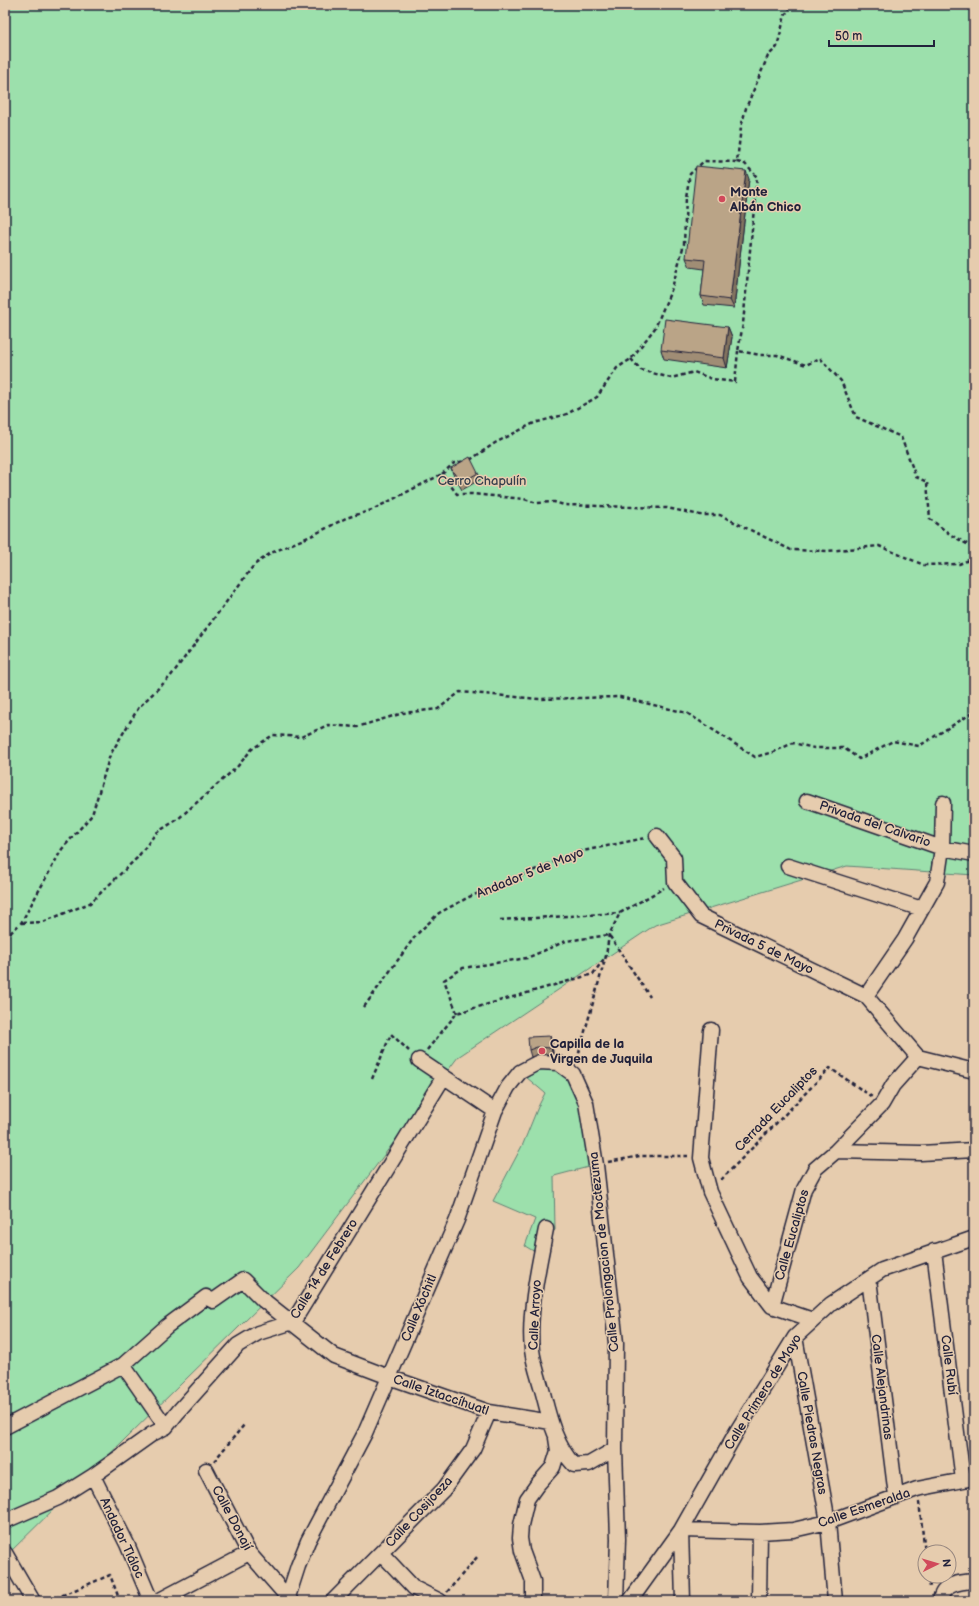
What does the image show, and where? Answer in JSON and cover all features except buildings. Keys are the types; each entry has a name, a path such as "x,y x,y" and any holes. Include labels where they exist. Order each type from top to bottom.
{"street":[{"name":"Privada del Calvario","path":"807,801 942,848 974,854"},
{"path":"943,803 942,848 937,882 905,939 866,996 918,1057 974,1071"},
{"path":"657,836 674,858 675,882"},
{"path":"788,866 922,909"},
{"name":"Privada 5 de Mayo","path":"675,882 701,916 866,996"},
{"path":"711,1030 701,1158 710,1192 750,1277 772,1306 814,1320"},
{"name":"Calle Eucaliptos","path":"772,1306 804,1189 815,1169 836,1151 882,1104 893,1085 918,1057"},
{"path":"419,1060 443,1078 495,1111"},
{"name":"Calle Xóchitl","path":"290,1599 298,1566 308,1541 365,1433 457,1220 495,1111 508,1087 520,1072 539,1062 558,1063 573,1074"},
{"name":"Calle Prolongacion de Moctezuma","path":"573,1074 586,1103 596,1165 616,1343 615,1449 618,1539 616,1601"},
{"name":"Calle 14 de Febrero","path":"5,1521 58,1498 93,1476 152,1434 166,1427 238,1345 258,1333 293,1322 443,1078"},
{"path":"836,1151 921,1153 974,1150"},
{"name":"Calle Arroyo","path":"546,1229 537,1278 532,1324 532,1349 535,1368 552,1427"},
{"name":"Calle Primero de Mayo","path":"630,1601 682,1530 737,1431 795,1337 831,1304 882,1270 974,1238"},
{"name":"Calle Rubí","path":"934,1251 968,1479"},
{"name":"Calle Alejandrinas","path":"869,1279 896,1496"},
{"name":"Calle Iztaccíhuatl","path":"123,1364 168,1326 206,1297 213,1301 243,1280 263,1300 293,1322 334,1356 489,1412 552,1427"},
{"name":"Calle Piedras Negras","path":"795,1337 828,1522 835,1601"},
{"path":"5,1427 123,1364 166,1427"},
{"name":"Calle Cosijoeza","path":"333,1601 444,1489 473,1449 489,1412"},
{"path":"552,1427 567,1458 574,1465 589,1464 615,1449"},
{"path":"533,1601 533,1581 522,1550 520,1538 521,1525 527,1499 537,1484 553,1467 558,1451 552,1427"},
{"name":"Calle Donají","path":"206,1470 250,1553 290,1599"},
{"name":"Andador Tláloc","path":"93,1476 127,1544 151,1601"},
{"name":"Calle Esmeralda","path":"682,1530 760,1532 793,1530 828,1522 917,1489 968,1479"},
{"path":"682,1530 683,1601"},
{"path":"759,1601 760,1532"},
{"path":"381,1552 414,1588 440,1601"},
{"path":"5,1553 33,1601"},
{"path":"158,1601 250,1553"},
{"path":"940,1601 941,1594 949,1586 974,1581"}],"path":[{"path":"737,162 741,126 746,108 768,56 777,47 785,15 792,5"},
{"path":"5,938 21,923 62,849 92,814 110,754 139,707 170,677 254,565 271,553 313,535 346,518 372,510 442,474 454,463 470,460 495,443 534,423 567,414 597,397 617,368 631,359 655,328 672,288 684,244 686,197 690,174 704,161 737,162 745,164 757,177 743,324 738,351 735,382 712,379 694,372 671,378 641,370 631,359"},
{"path":"738,351 760,355 777,355 806,365 820,358 841,381 856,417 901,437 916,477 927,482 930,519 951,535 974,548"},
{"path":"442,474 457,494 524,499 537,503 554,502 564,505 667,508 700,515 720,515 791,550 828,551 879,546 924,565 959,564 974,558"},
{"path":"21,923 43,922 90,903 137,858 156,833 178,819 237,767 252,749 273,735 301,737 328,725 357,727 403,713 438,709 460,692 539,698 620,697 687,713 755,757 773,752 793,743 814,748 844,748 859,759 892,741 919,746 974,712"},
{"name":"Andador 5 de Mayo","path":"364,1007 416,935 439,913 469,897 578,852 657,836"},
{"path":"500,920 620,913 675,882"},
{"path":"573,1074 606,956 609,935 620,913"},
{"path":"609,935 650,997"},
{"path":"457,1013 444,980 463,968 527,958 566,941 609,935"},
{"path":"372,1079 391,1034 419,1060 457,1013 593,974 606,956"},
{"name":"Cerrada Eucaliptos","path":"710,1192 830,1068 882,1104"},
{"path":"596,1165 640,1156 690,1156 701,1158"},
{"path":"206,1470 244,1425"},
{"path":"917,1489 924,1544"},
{"path":"440,1601 478,1556"},
{"path":"49,1601 110,1575 120,1601"}],"green space":[{"name":"Cerro Chapulín","path":"5,5 974,5 974,875 847,866 655,925 458,1057 299,1268 5,1557"},
{"path":"539,1062 573,1074 596,1165 554,1176 555,1230 535,1252 525,1246 535,1219 493,1201 523,1144 545,1093 520,1072"}],"place":[{"name":"Monte Albán Chico","path":"722,199"},
{"name":"Capilla de la Virgen de Juquila","path":"542,1051"}]}
